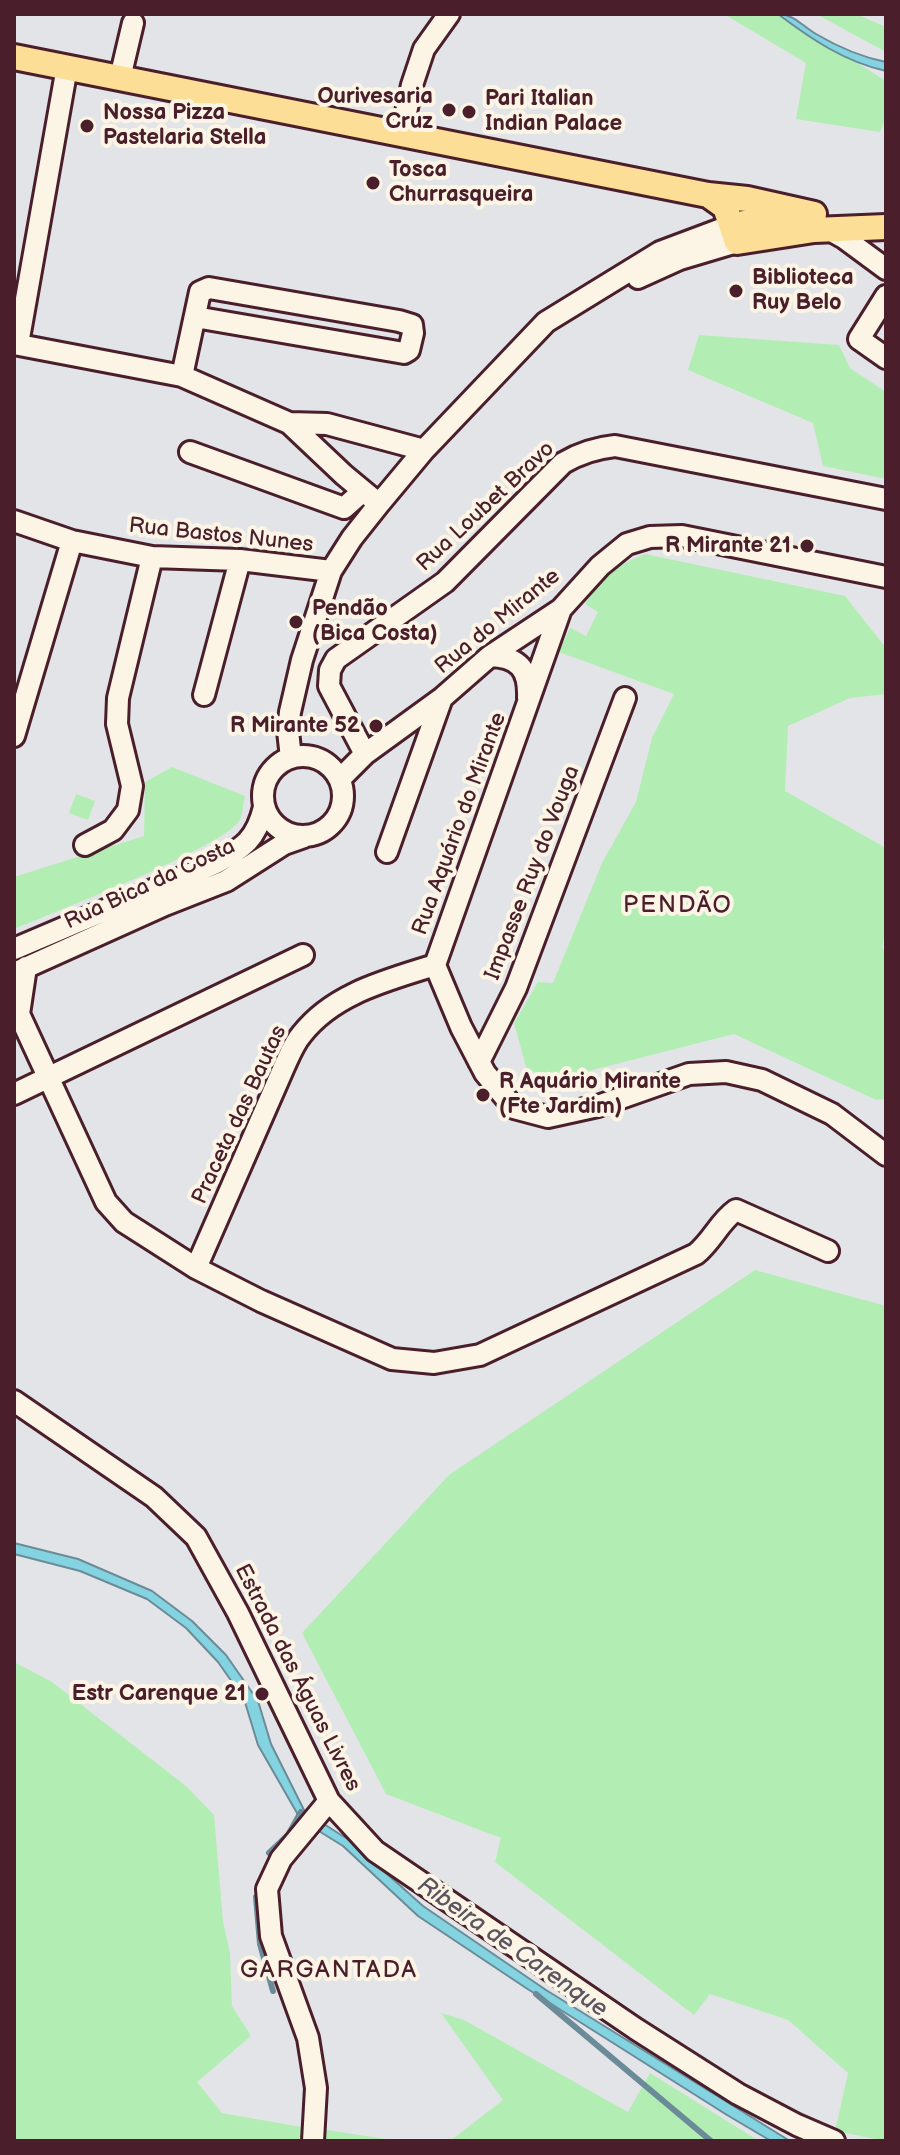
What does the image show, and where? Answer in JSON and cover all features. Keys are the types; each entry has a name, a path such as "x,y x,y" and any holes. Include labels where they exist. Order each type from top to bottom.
{"main road":[{"path":"14,57 708,195 747,199 821,222 886,216"},
{"path":"708,195 725,207 734,234 753,220 886,227"}],"street":[{"path":"401,135 424,49 449,14"},
{"path":"120,78 133,23"},
{"path":"67,67 16,344 182,376 289,423 371,498"},
{"path":"821,222 886,269"},
{"path":"190,452 344,508 371,498 424,450 546,322 660,252 734,234"},
{"path":"182,376 200,292 209,288 399,321 412,325 413,333 409,350 404,353 195,317"},
{"path":"886,296 859,339 886,358"},
{"path":"289,423 327,424 424,450"},
{"path":"311,443 312,434 327,424"},
{"name":"Rua Loubet Bravo","path":"365,754 329,686 330,670 336,659 445,582 563,463 576,455 615,446 886,499"},
{"path":"291,758 288,731 290,712 302,660 331,571 352,538 371,498"},
{"name":"Rua Bastos Nunes","path":"14,521 72,541 152,557 240,560 331,571"},
{"name":"Rua do Mirante","path":"340,779 365,754 442,698 490,656 561,609 600,566 627,544 650,537 682,536 886,577"},
{"path":"14,736 72,541"},
{"path":"85,845 113,830 128,810 132,786 117,724 118,698 152,557"},
{"path":"204,695 240,560"},
{"name":"Rua Aquário do Mirante","path":"561,609 435,965 479,1062 514,1108 548,1117 598,1106 689,1074 726,1072 762,1080 832,1114 886,1155"},
{"name":"Rua Aquário do Mirante","path":"490,656 508,657 521,666 528,684 527,708"},
{"path":"387,852 442,698"},
{"name":"Impasse Ruy do Vouga","path":"479,1062 516,988 625,698"},
{"path":"314,757 333,769 340,779 343,805 329,828 317,834 304,837 290,835 279,828 264,807 263,794 272,771 291,758 314,757"},
{"name":"Rua Bica da Costa","path":"14,949 216,863 241,849 254,837 264,807"},
{"name":"Rua Bica da Costa","path":"20,970 226,881 284,844 304,837"},
{"path":"14,1094 303,955"},
{"name":"Praceta das Bautas","path":"196,1268 300,1036 334,1004 388,979 435,965"},
{"path":"20,970 17,1012 106,1202 124,1222 196,1268 261,1301 392,1359 434,1363 480,1355 696,1254 710,1243 722,1220 736,1210 828,1251"},
{"name":"Estrada das Águas Livres","path":"14,1401 154,1497 196,1537 238,1613 323,1807 375,1851 636,2029 738,2094 834,2141"},
{"path":"313,2141 316,2088 308,2038 271,1936 267,1889 281,1859 323,1807"}],"green space":[{"path":"724,14 780,14 886,81 886,117 880,132 796,119 806,63"},
{"path":"816,14 856,14 886,27 886,52"},
{"path":"699,335 839,345 850,368 886,392 886,479 823,466 813,423 688,370"},
{"path":"645,554 845,596 886,648 886,694 850,698 788,726 785,791 886,848 886,932 882,947 886,953 886,1099 876,1100 734,1034 561,1078 527,1070 514,1023 538,982 553,983 602,863 636,802 652,738 674,694 559,652 570,628 586,636 598,612 585,604 598,587 618,568"},
{"path":"172,767 245,796 240,820 227,832 171,862 14,929 14,877 144,836 145,782"},
{"path":"76,794 95,801 88,820 69,813"},
{"path":"755,1270 886,1306 886,2141 835,2131 848,2073 788,2020 710,1994 694,2015 495,1862 501,1838 386,1794 302,1633 449,1475"},
{"path":"14,1662 52,1682 186,1786 214,1815 223,1922 230,1953 232,2006 251,2036 197,2082 222,2113 307,2128 307,2141 14,2141"},
{"path":"441,2013 464,2020 628,2112 650,2073 759,2141 450,2141 503,2100"},
{"path":"321,2129 398,2141 323,2141"}],"water":[{"path":"778,14 793,18 841,47 886,62 886,71 856,62 829,48"},
{"path":"14,1543 78,1559 152,1591 192,1621 226,1655 258,1701 271,1744 305,1812 349,1840 423,1906 546,1990 790,2141 771,2141 727,2115 418,1916 343,1846 301,1820 258,1745 244,1699 218,1662 186,1628 147,1599 80,1571 14,1554"}],"waterway":[{"path":"269,1853 288,1835 301,1812"},
{"path":"256,1897 260,1944 273,1991"},
{"name":"Ribeira de Carenque","path":"536,1994 711,2141"}],"place":[{"name":"Ourivesaria Cruz","path":"449,110"},
{"name":"Pari Italian Indian Palace","path":"469,112"},
{"name":"Nossa Pizza Pastelaria Stella","path":"87,126"},
{"name":"Tosca Churrasqueira","path":"373,183"},
{"name":"Biblioteca Ruy Belo","path":"736,291"},
{"name":"R Mirante 21","path":"807,546"},
{"name":"Pendão (Bica Costa)","path":"296,622"},
{"name":"R Mirante 52","path":"376,726"},
{"name":"R Aquário Mirante (Fte Jardim)","path":"483,1095"},
{"name":"Estr Carenque 21","path":"262,1694"}],"district":[{"name":"PENDÃO","path":"678,906"},
{"name":"GARGANTADA","path":"329,1971"}]}
